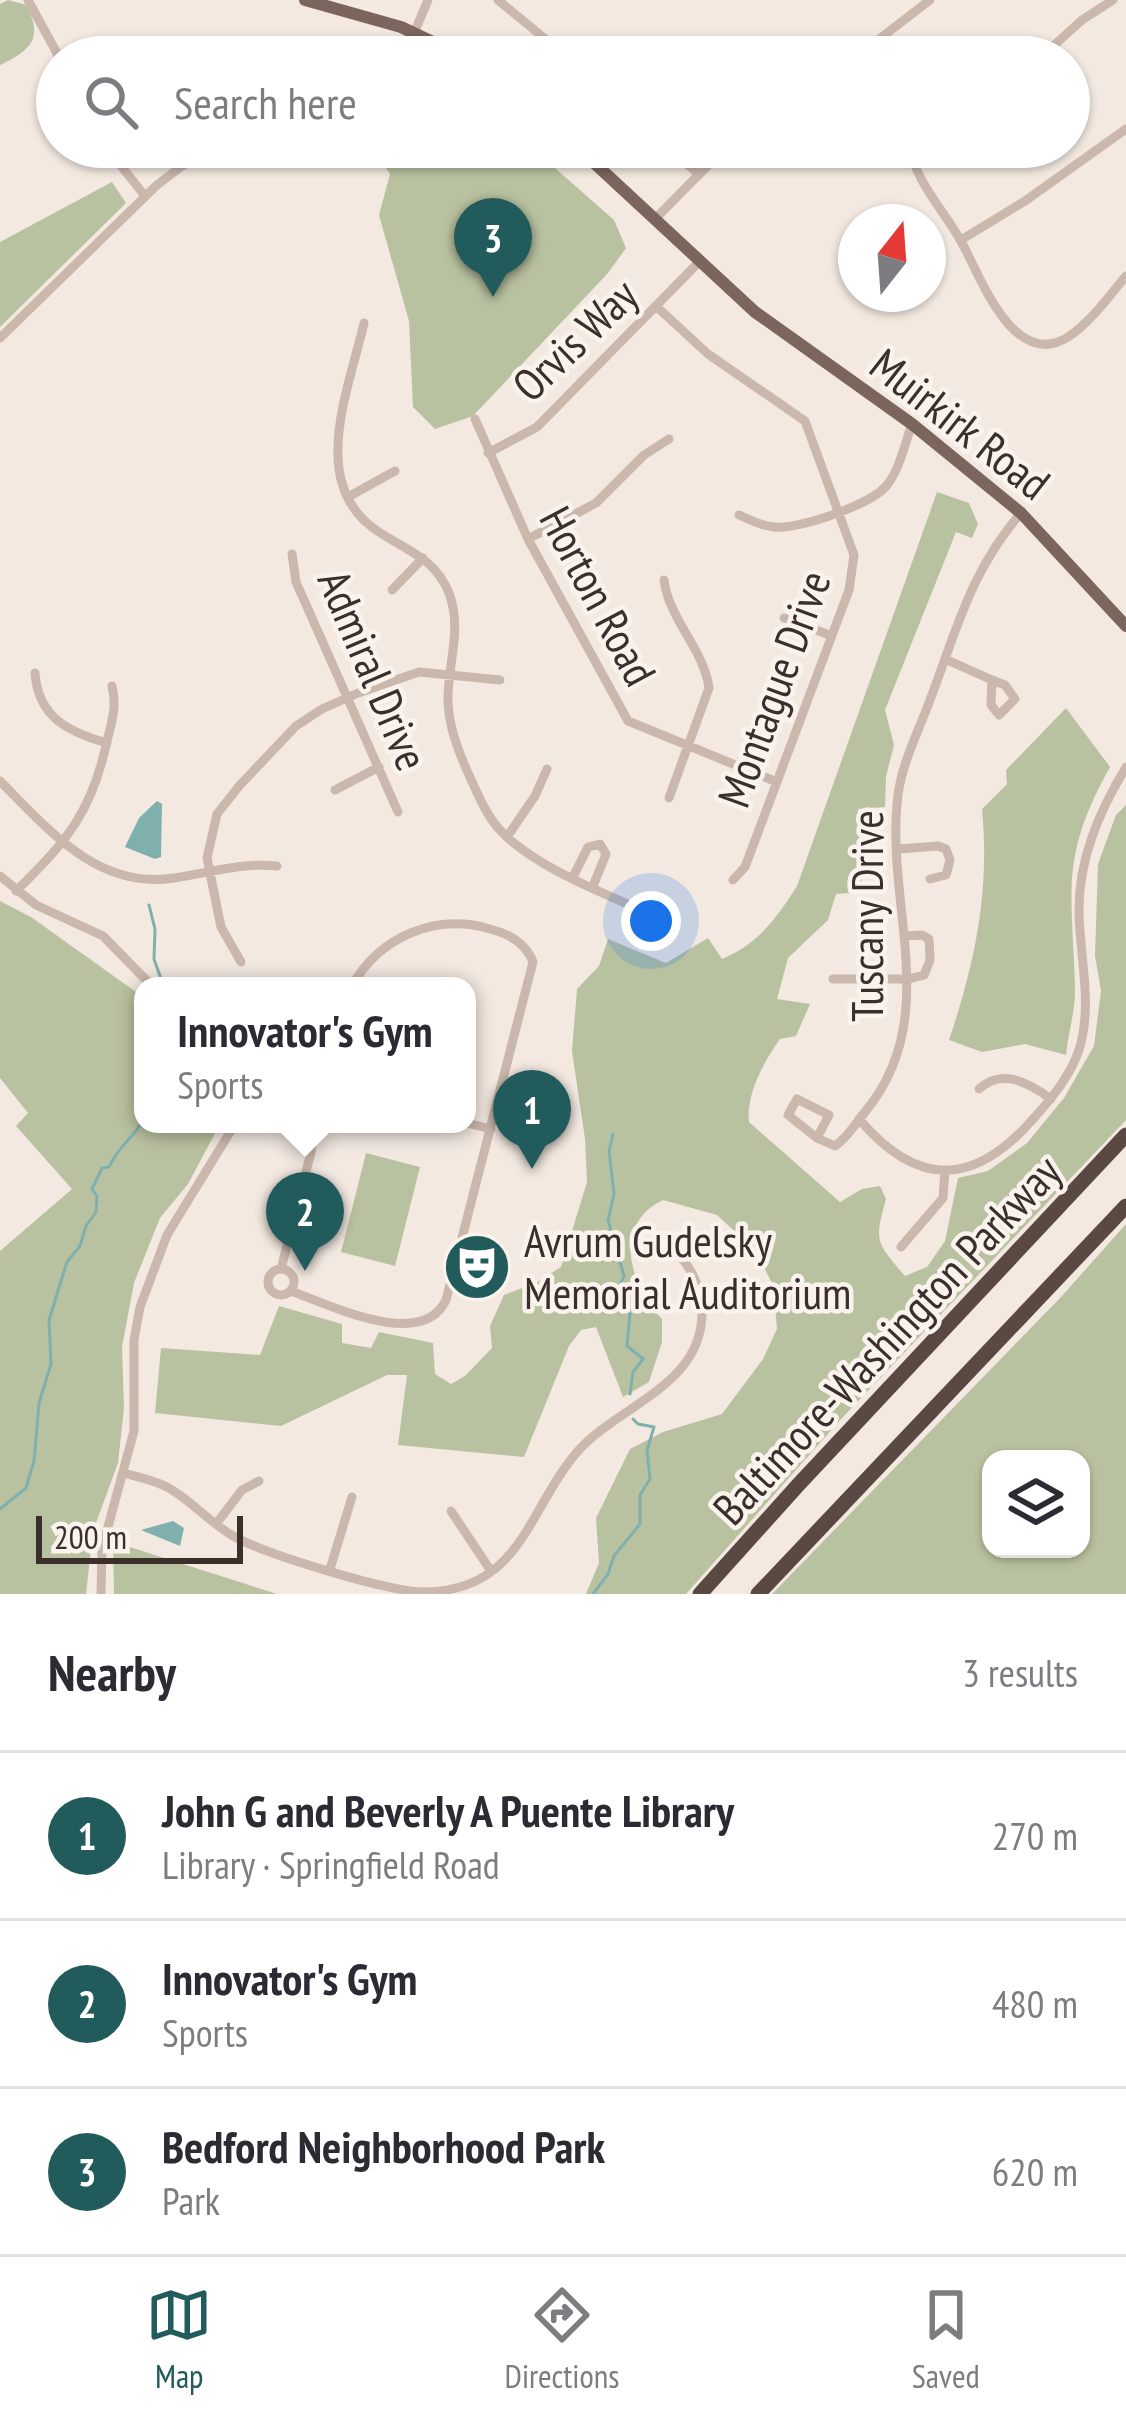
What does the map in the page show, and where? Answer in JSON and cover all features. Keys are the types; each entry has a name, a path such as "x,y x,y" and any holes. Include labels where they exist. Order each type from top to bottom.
{"highway":[{"name":"Baltimore-Washington Parkway","path":"700,1594 1126,1135"},
{"name":"Baltimore-Washington Parkway","path":"758,1594 1126,1206"}],"main road":[{"path":"305,0 421,36"},
{"name":"Muirkirk Road","path":"600,168 698,263 808,354 912,424 1021,513 1126,626"}],"street":[{"path":"28,0 47,36"},
{"path":"414,36 428,0"},
{"path":"498,0 542,36"},
{"path":"891,36 930,0"},
{"path":"1063,36 1113,0"},
{"path":"1090,155 1126,129"},
{"path":"120,168 145,196"},
{"path":"0,338 145,196 180,168"},
{"path":"692,168 699,175"},
{"path":"655,219 706,168"},
{"path":"919,168 1010,328 1032,340 1066,338 1126,276"},
{"path":"961,239 1071,168"},
{"name":"Orvis Way","path":"488,453 537,427 698,263"},
{"name":"Montague Drive","path":"657,307 725,368 805,421 855,565 745,867 733,880"},
{"path":"364,323 336,449 337,469 348,497 373,528 423,558 443,580 453,605 455,638 448,711 456,744 481,801 507,836 526,852 651,914"},
{"name":"Horton Road","path":"475,418 528,539 628,722 777,782"},
{"path":"739,515 782,528 866,502 887,485 912,424"},
{"path":"528,539 596,503 644,455 669,439"},
{"path":"348,497 395,471"},
{"name":"Tuscany Drive","path":"859,1119 880,1093 904,1031 909,980 898,849 900,784 983,562 1021,513"},
{"name":"Admiral Drive","path":"292,554 296,582 398,812"},
{"path":"392,590 423,558"},
{"path":"664,580 667,601 708,680 706,698 668,798"},
{"path":"784,618 832,636"},
{"path":"946,659 992,680"},
{"path":"35,673 40,699 50,715 73,732 107,742"},
{"path":"241,962 221,927 208,870 208,840 225,804 296,726 347,698 412,673 500,680"},
{"path":"16,891 64,844 89,802 104,766 115,712 112,686"},
{"path":"335,790 379,766"},
{"path":"817,1138 828,1112 797,1099 788,1115 817,1138 836,1146 859,1119 906,1159 945,1170 968,1168 992,1159 1051,1099 1070,1071 1085,1021 1079,914 1085,862 1100,814 1126,767"},
{"path":"507,836 548,769"},
{"path":"0,781 80,857 130,879 168,879 248,864 277,866"},
{"path":"573,877 588,847 600,844 606,854 593,886"},
{"path":"898,849 946,849 950,860 946,875 931,879"},
{"path":"0,876 46,911 103,936 143,977"},
{"path":"313,1133 281,1269 270,1275 269,1288 279,1295 291,1291 365,1317 416,1325 435,1318 446,1300 532,973 532,957 507,934 478,926 437,925 382,949 359,977"},
{"path":"833,979 909,980 928,971 926,936 905,936"},
{"path":"979,1089 1002,1077 1028,1084 1051,1099"},
{"path":"476,1125 491,1129"},
{"path":"101,1594 102,1550 135,1416 134,1340 148,1279 167,1235 229,1133"},
{"path":"901,1247 943,1198 945,1170"},
{"path":"124,1473 173,1491 246,1543 399,1590 457,1588 491,1571 521,1544 557,1479 584,1444 666,1384 690,1358 701,1324 701,1302 696,1281 680,1256"},
{"path":"281,1269 294,1279 291,1291"},
{"path":"216,1525 242,1490 259,1481"},
{"path":"330,1569 352,1497"},
{"path":"451,1511 491,1571"}],"green space":[{"path":"8,0 26,5 34,35 27,48 0,65 0,4"},
{"path":"386,168 555,168 614,220 626,248 473,416 435,429 413,407 409,321 379,215 390,174"},
{"path":"112,182 126,203 0,327 0,242"},
{"path":"937,492 969,503 978,524 972,538 956,532 885,710 894,745 885,807 858,809 862,892 836,894 828,920 788,958 777,999 810,1004 796,1036 780,1039 762,1068 750,1100 749,1122 840,1202 862,1189 880,1186 886,1199 879,1233 883,1248 905,1276 927,1267 945,1241 958,1178 988,1171 1027,1143 1064,1098 1094,1046 1101,991 1095,956 1098,864 1116,815 1126,805 1126,1120 843,1417 686,1594 586,1594 599,1563 596,1518 630,1449 663,1432 722,1414 763,1359 777,1329 773,1285 755,1250 717,1215 663,1200 647,1211 637,1224 631,1256 641,1289 662,1319 662,1342 649,1382 623,1397 596,1327 581,1330 569,1346 524,1457 398,1445 407,1375 387,1375 281,1426 155,1413 161,1348 260,1355 279,1306 342,1324 342,1343 371,1348 379,1332 433,1343 435,1374 451,1384 492,1348 490,1326 504,1295 561,1267 587,1182 572,1051 577,989 599,966 608,939 666,963 708,938 722,959 756,938 782,909 797,886"},
{"path":"1066,708 1110,767 1082,827 1072,877 1075,999 1066,1055 1025,1044 982,1052 949,1040 978,926 984,869 982,809 1007,784 1006,770"},
{"path":"0,901 31,917 134,991 134,1133 215,1133 188,1184 160,1218 134,1283 122,1347 124,1408 118,1463 93,1531 86,1594 0,1594 0,1251 72,1189 16,1126 28,1113 0,1078"},
{"path":"366,1153 420,1167 395,1266 341,1252"},
{"path":"1126,1224 1126,1594 772,1594 1061,1297"},
{"path":"114,1542 277,1594 114,1594"}],"water":[{"path":"157,801 162,804 161,857 155,859 125,847 139,818"},
{"path":"173,1521 184,1528 180,1546 141,1530"}],"waterway":[{"path":"149,905 160,976"},
{"path":"0,1509 26,1488 34,1461 39,1403 51,1364 49,1320 67,1262 96,1212 97,1196 92,1189 102,1168 109,1167 134,1132"},
{"path":"613,1134 609,1151 614,1194 608,1220 624,1276 613,1300 630,1314 627,1346 643,1359 633,1372 630,1394"},
{"path":"593,1594 614,1556 640,1524 640,1495 650,1479 647,1450 654,1427 633,1419"}],"place":[{"name":"Bedford Neighborhood Park","path":"493,297"},
{"name":"John G and Beverly A Puente Library","path":"532,1169"},
{"name":"Avrum Gudelsky Memorial Auditorium","path":"477,1267"},
{"name":"Innovator's Gym","path":"305,1271"}]}
